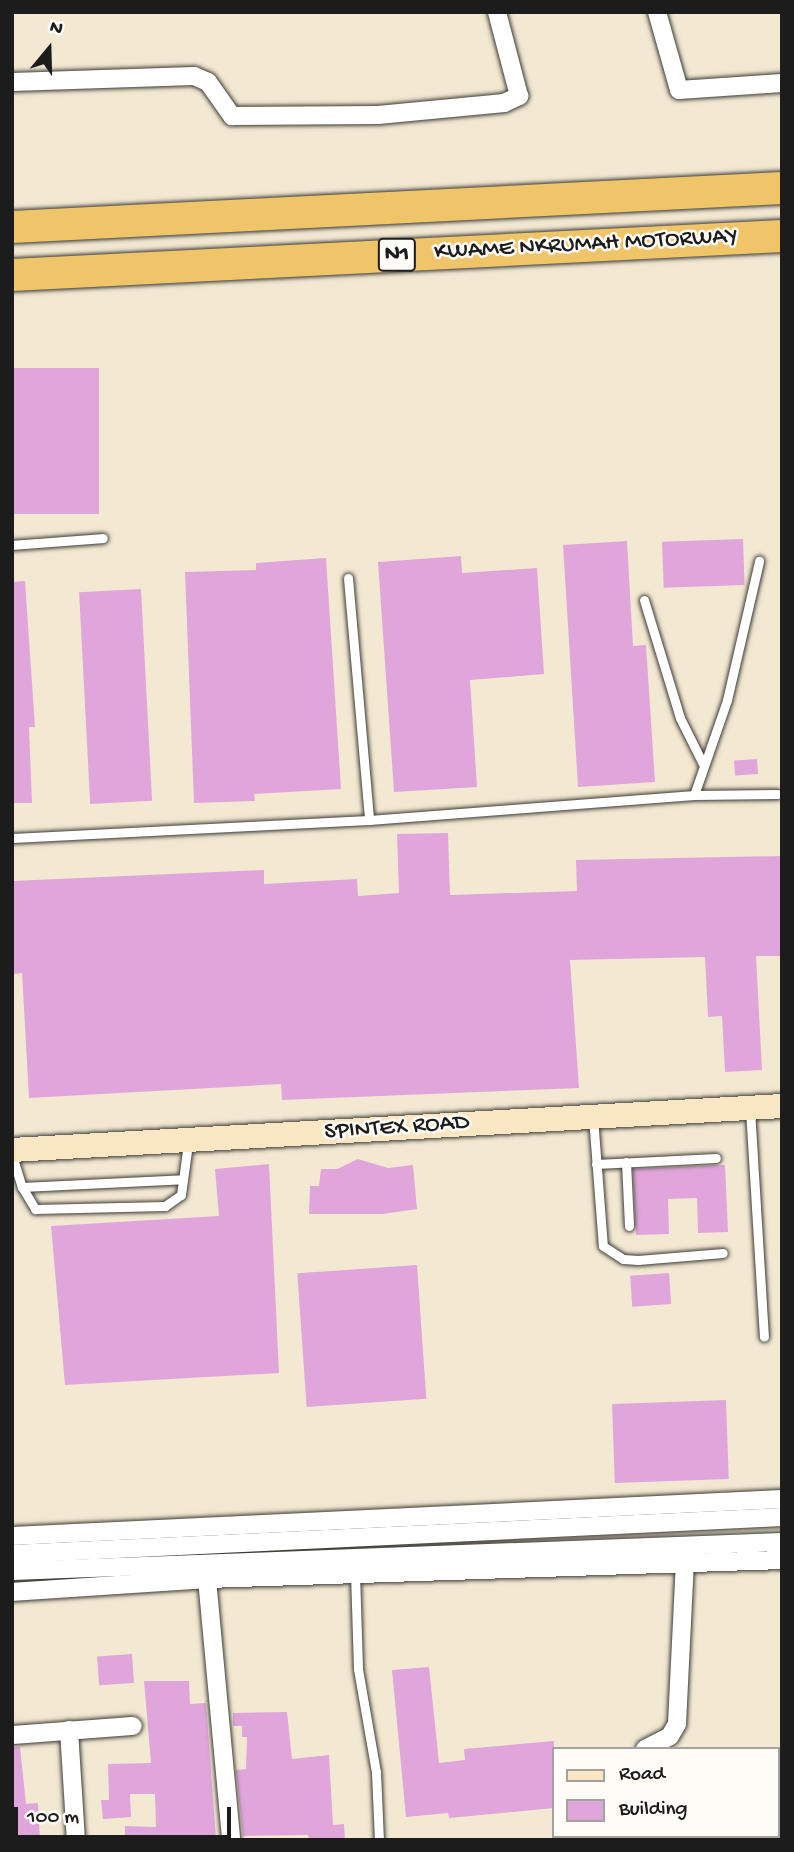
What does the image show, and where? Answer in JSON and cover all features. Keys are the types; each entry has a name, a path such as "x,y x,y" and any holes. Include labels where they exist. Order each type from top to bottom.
{"highway":[{"name":"KWAME NKRUMAH MOTORWAY","path":"12,227 782,188"},
{"name":"KWAME NKRUMAH MOTORWAY","path":"12,275 782,236"}],"main road":[{"name":"SPINTEX ROAD","path":"12,1150 188,1143 593,1115 782,1106"}],"street":[{"path":"12,82 194,76 208,82 232,116 378,115 504,103 519,96 497,12"},
{"path":"657,12 679,90 782,83"},
{"path":"12,1536 782,1499"},
{"path":"12,1554 782,1517"},
{"path":"12,1572 782,1542"},
{"path":"12,1592 207,1579 782,1560"},
{"path":"649,1747 670,1736 677,1724 685,1562"},
{"path":"207,1579 231,1840"},
{"path":"12,1735 133,1726"},
{"path":"69,1730 76,1840"}],"lane":[{"path":"12,545 103,538"},
{"path":"694,795 702,764 727,700 759,561"},
{"path":"348,578 369,820"},
{"path":"644,600 680,718 702,764"},
{"path":"12,838 369,820 694,795 777,794"},
{"path":"750,1107 764,1337"},
{"path":"593,1115 603,1246 610,1254 638,1260 723,1253"},
{"path":"12,1156 22,1187 31,1204 43,1212 165,1206 181,1195 188,1143"},
{"path":"596,1164 716,1158"},
{"path":"626,1162 629,1226"},
{"path":"22,1187 183,1179"},
{"path":"355,1573 358,1669 376,1772 379,1840"}],"building":[{"path":"12,368 99,368 99,514 12,514"},
{"path":"743,539 745,585 664,588 662,542"},
{"path":"627,541 633,646 646,645 655,782 578,787 563,545"},
{"path":"461,556 462,573 537,568 544,674 470,680 477,787 394,792 378,562"},
{"path":"326,558 341,789 254,794 255,801 194,803 185,572 256,570 256,563"},
{"path":"25,581 35,727 29,727 32,803 12,803 12,582"},
{"path":"141,589 152,801 90,804 79,592"},
{"path":"757,759 758,774 735,776 734,761"},
{"path":"448,833 450,895 577,891 576,860 782,856 782,956 756,956 762,1070 725,1072 722,1016 708,1017 705,957 570,960 579,1088 282,1100 281,1084 29,1098 22,973 12,974 12,881 264,870 264,884 357,879 358,896 399,893 397,834"},
{"path":"358,1159 388,1168 413,1165 417,1209 383,1214 309,1214 310,1186 319,1186 321,1169 337,1169"},
{"path":"269,1164 279,1373 65,1385 51,1226 219,1216 215,1169"},
{"path":"725,1165 728,1232 698,1233 697,1198 668,1199 669,1234 636,1235 633,1169"},
{"path":"417,1265 426,1399 307,1407 297,1273"},
{"path":"669,1273 671,1304 632,1307 630,1276"},
{"path":"726,1400 729,1479 615,1483 612,1404"},
{"path":"132,1654 134,1683 99,1685 97,1656"},
{"path":"429,1667 439,1763 465,1760 464,1749 554,1741 552,1808 449,1818 448,1813 406,1817 392,1670"},
{"path":"144,1681 189,1681 190,1704 206,1703 216,1838 125,1840 125,1826 156,1827 155,1794 130,1794 131,1817 103,1819 101,1800 109,1800 108,1764 151,1763"},
{"path":"287,1712 292,1759 329,1755 333,1825 344,1824 345,1840 309,1840 308,1835 243,1836 236,1770 246,1769 247,1737 242,1737 242,1726 233,1726 233,1713"},
{"path":"12,1747 20,1747 26,1804 38,1803 40,1840 12,1840"}]}
